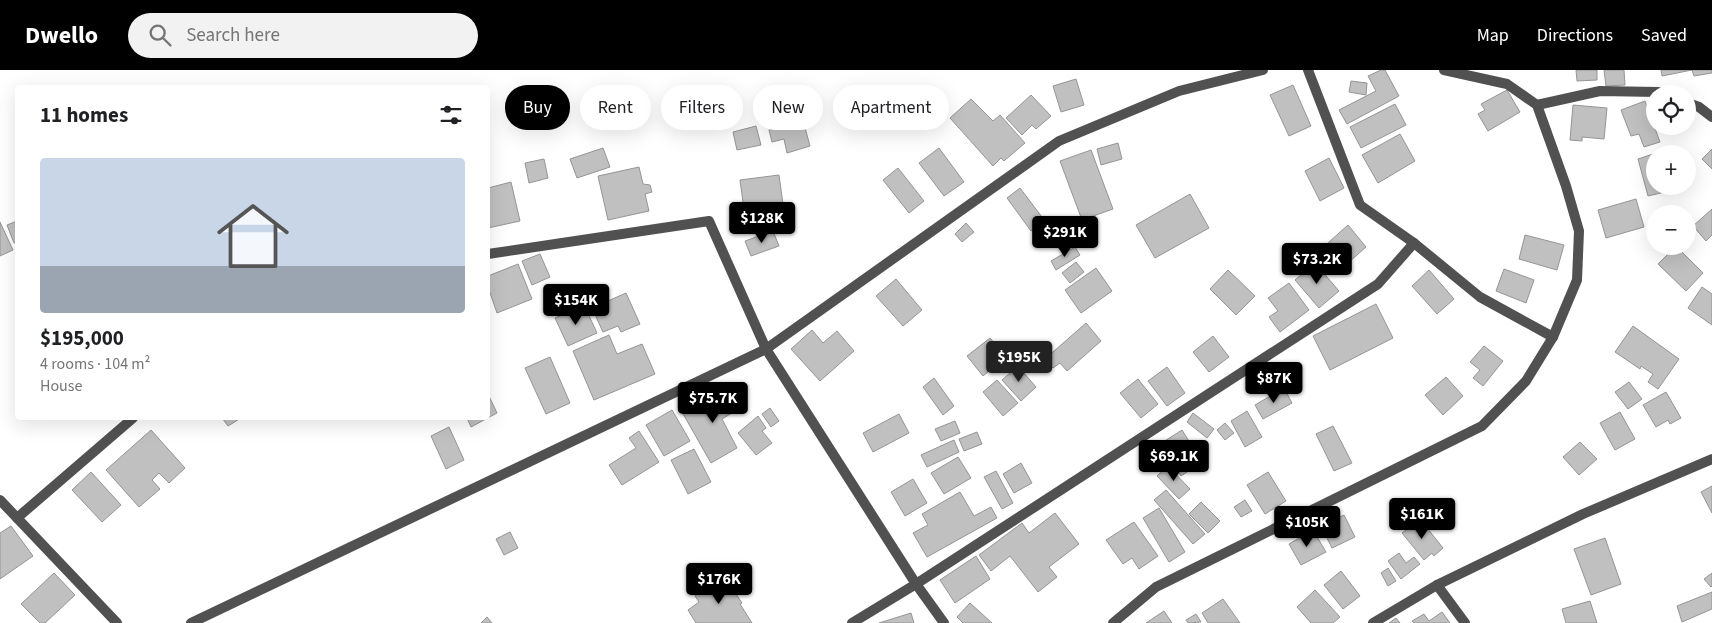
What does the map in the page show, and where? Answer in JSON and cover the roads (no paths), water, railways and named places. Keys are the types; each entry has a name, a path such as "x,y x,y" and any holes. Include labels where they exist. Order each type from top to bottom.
{"street":[{"path":"191,623 766,350 1059,141 1179,91 1263,70"},
{"path":"1308,70 1360,205 1414,243 1480,297 1553,337"},
{"path":"1112,623 1156,587 1482,426 1526,381 1553,337 1577,280 1579,230 1566,186 1537,105 1507,84 1444,70"},
{"path":"1537,105 1600,91 1646,92"},
{"path":"1696,106 1712,117"},
{"path":"490,254 709,221 766,350 916,584 944,623"},
{"path":"852,623 916,584 1378,284 1414,243"},
{"path":"17,518 131,420"},
{"path":"1373,623 1437,585 1583,514 1712,459"},
{"path":"0,500 117,623"},
{"path":"1437,585 1465,623"}]}
